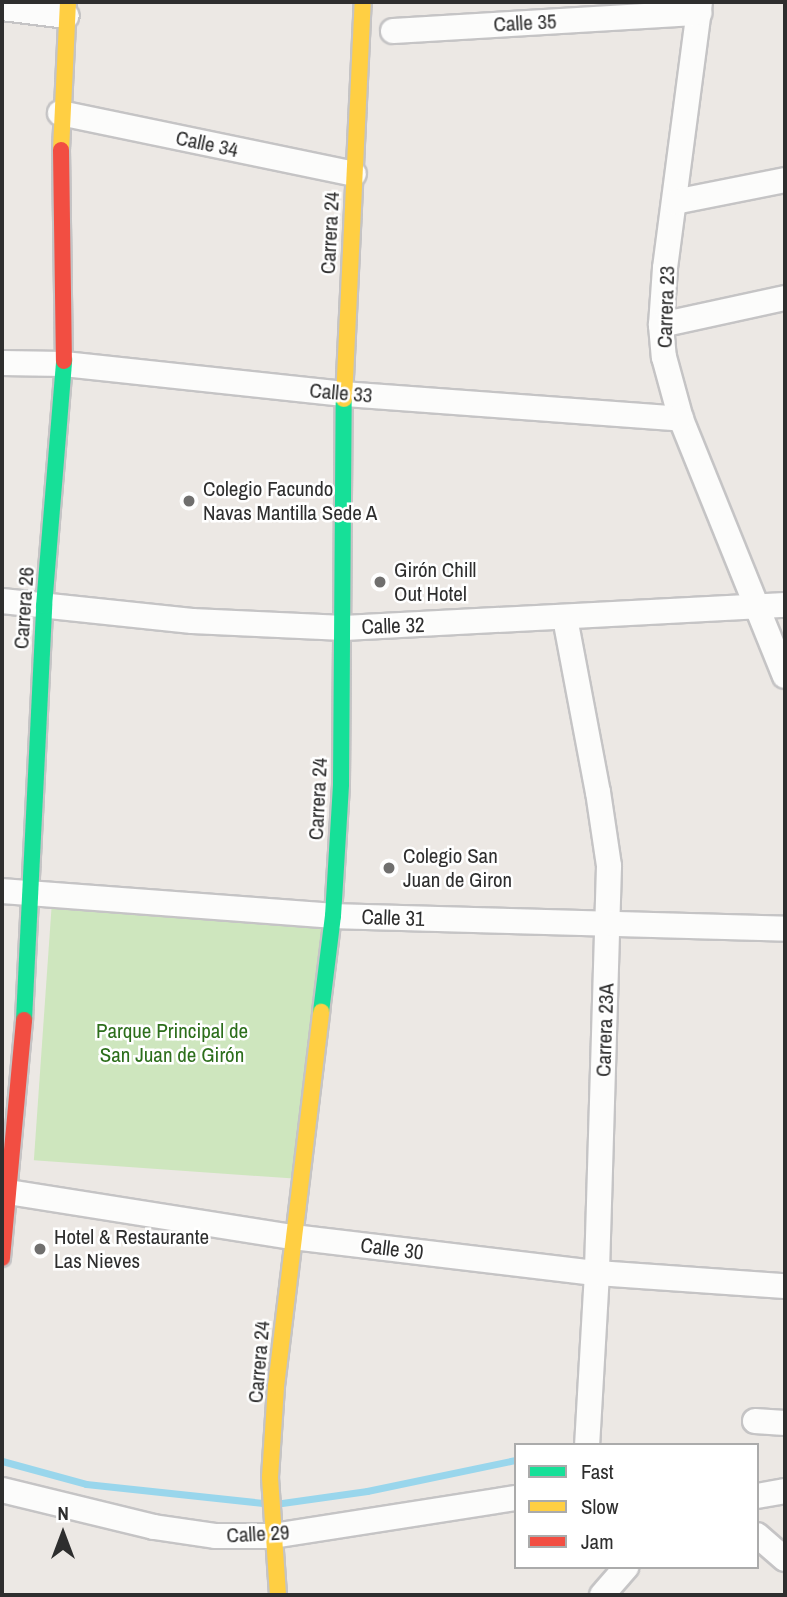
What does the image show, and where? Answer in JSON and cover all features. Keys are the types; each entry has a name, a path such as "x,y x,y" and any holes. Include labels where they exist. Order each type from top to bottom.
{"street":[{"name":"Carrera 24","path":"278,1595 270,1477 276,1386 333,916 341,784 344,394 363,2"},
{"path":"2,8 68,9"},
{"name":"Calle 35","path":"393,31 699,8"},
{"name":"Carrera 23","path":"699,8 661,326 664,357 681,419 785,676"},
{"name":"Carrera 26","path":"2,1258 6,1191 23,1056 44,606 64,364 60,113 68,9"},
{"name":"Calle 34","path":"60,113 354,174"},
{"path":"675,202 785,180"},
{"path":"661,326 785,298"},
{"name":"Calle 33","path":"2,363 64,364 344,394 681,419"},
{"name":"Calle 32","path":"2,601 192,621 344,628 785,605"},
{"name":"Carrera 23A","path":"565,618 609,866 597,1273 588,1436"},
{"name":"Calle 31","path":"2,891 333,916 785,929"},
{"name":"Calle 30","path":"6,1191 293,1237 597,1273 785,1286"},
{"path":"755,1421 785,1423"},
{"name":"Calle 29","path":"2,1490 154,1527 216,1536 272,1526 514,1498"},
{"path":"759,1496 785,1491"},
{"path":"759,1537 785,1559"},
{"path":"602,1595 624,1569"}],"green space":[{"name":"Parque Principal de San Juan de Girón","path":"52,901 326,920 308,1180 34,1160"}],"waterway":[{"path":"282,1503 367,1491 514,1460"},
{"path":"2,1461 86,1484 263,1503"}],"traffic: fast":[{"path":"24,1020 44,606 64,361"},
{"path":"321,1012 333,916 341,784 344,399"}],"traffic: slow":[{"path":"61,150 68,2"},
{"path":"344,399 363,2"},
{"path":"278,1595 270,1477 276,1386 321,1012"}],"traffic: jam":[{"path":"61,150 64,361"},
{"path":"2,1258 24,1020"}],"place":[{"name":"Colegio Facundo Navas Mantilla Sede A","path":"189,501"},
{"name":"Girón Chill Out Hotel","path":"380,582"},
{"name":"Colegio San Juan de Giron","path":"389,868"},
{"name":"Hotel & Restaurante Las Nieves","path":"40,1249"}]}
